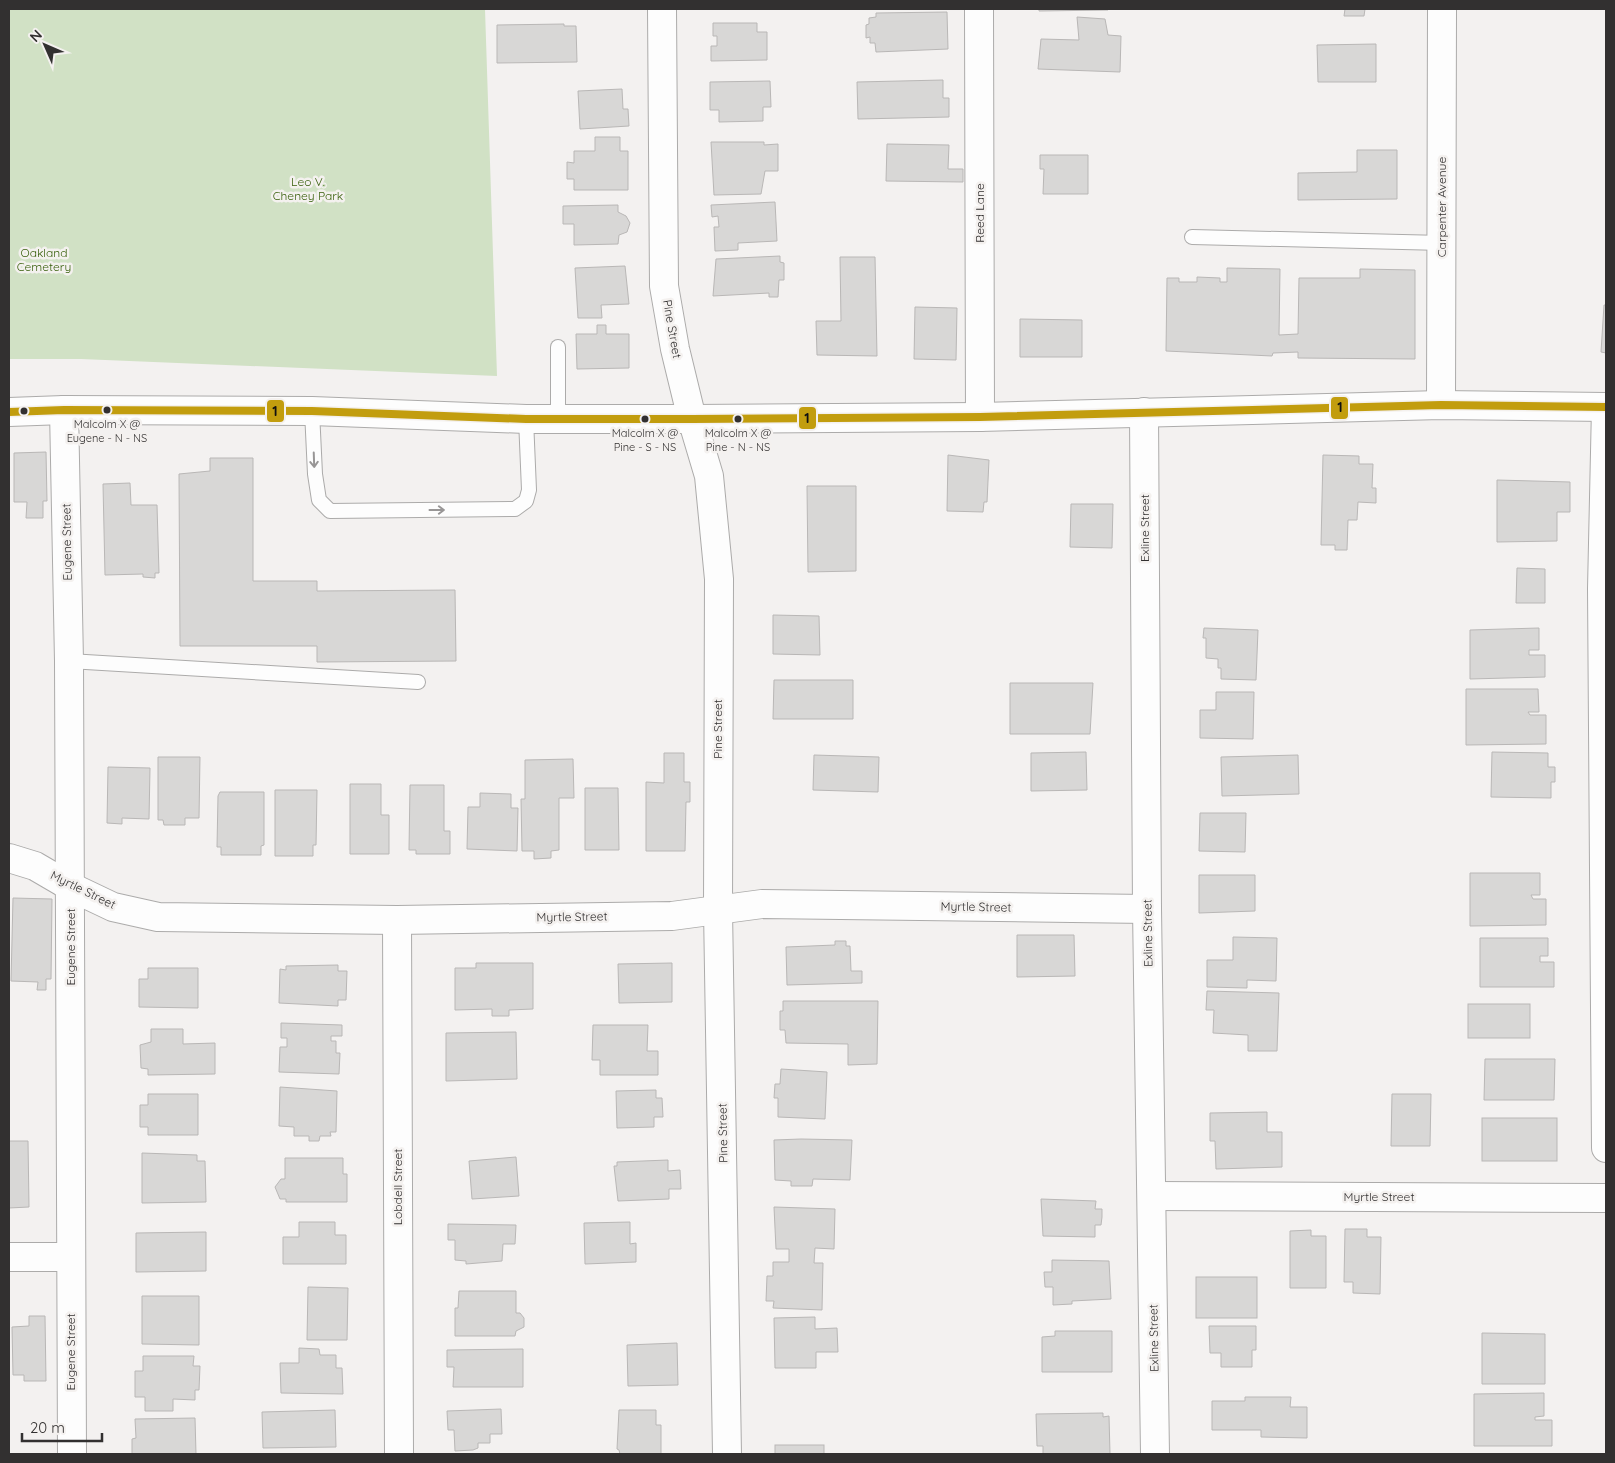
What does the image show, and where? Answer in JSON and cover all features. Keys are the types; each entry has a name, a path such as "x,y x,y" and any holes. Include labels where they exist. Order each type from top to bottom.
{"street":[{"name":"Pine Street","path":"662,9 664,286 675,349 692,419 709,476 719,579 718,910 727,1454"},
{"name":"Reed Lane","path":"979,9 980,417"},
{"name":"Carpenter Avenue","path":"1441,405 1442,9"},
{"path":"9,412 64,410 312,412 526,419 692,419 980,417 1441,405 1606,407 1604,589 1606,1148"},
{"name":"Eugene Street","path":"64,410 71,887 72,1454"},
{"name":"Exline Street","path":"1144,412 1147,909 1155,1454"},
{"name":"Myrtle Street","path":"9,858 35,866 71,887 113,906 158,917 396,920 672,916 762,904 1147,909"},
{"name":"Lobdell Street","path":"396,920 399,1454"},
{"name":"Myrtle Street","path":"1152,1196 1606,1198"},
{"path":"9,1257 71,1257"}],"lane":[{"path":"1192,237 1442,243"},
{"path":"558,347 558,418"},
{"path":"312,412 315,474 319,500 330,511 515,510 526,501 529,490 526,419"},
{"path":"69,661 418,682"}],"green space":[{"name":"Leo V. Cheney Park","path":"9,9 485,9 497,376 81,359 9,359"}],"building":[{"path":"1039,9 1108,9 1108,10 1039,11"},
{"path":"1345,9 1365,9 1364,16 1344,16"},
{"path":"947,12 948,49 876,52 875,43 870,43 870,37 866,38 866,25 869,24 869,18 876,17 876,13"},
{"path":"1077,17 1105,19 1108,35 1121,36 1120,72 1038,69 1041,39 1079,40"},
{"path":"713,23 757,23 757,32 767,32 767,60 711,61 711,46 717,46 717,36 713,36"},
{"path":"564,24 564,26 576,26 577,62 497,63 497,25"},
{"path":"1376,44 1376,82 1318,82 1317,45"},
{"path":"943,80 943,98 949,98 949,117 858,119 857,82"},
{"path":"770,81 771,107 763,107 763,121 719,122 719,110 710,110 710,82"},
{"path":"622,89 623,109 628,109 629,126 580,129 578,91"},
{"path":"595,137 620,137 620,151 628,151 628,190 574,190 574,179 567,179 567,162 574,163 574,151 595,151"},
{"path":"711,142 764,142 764,145 778,144 778,171 765,171 761,194 714,195"},
{"path":"887,144 949,145 948,169 963,169 963,182 886,181"},
{"path":"1357,150 1397,150 1397,199 1298,200 1298,173 1357,172"},
{"path":"1040,155 1088,155 1088,194 1043,194 1044,169 1040,169"},
{"path":"775,202 777,241 738,243 738,250 715,251 714,227 719,227 718,216 712,217 711,205"},
{"path":"618,205 618,212 626,216 630,223 627,232 619,235 618,244 574,245 574,224 563,224 563,206"},
{"path":"780,256 780,262 784,263 784,280 779,280 778,297 769,297 769,293 713,296 716,259"},
{"path":"840,257 875,257 877,356 817,355 816,321 841,321"},
{"path":"625,266 629,304 601,305 602,318 578,318 575,268"},
{"path":"1227,268 1280,269 1279,335 1298,334 1299,278 1360,278 1360,269 1415,270 1415,359 1298,358 1298,352 1273,353 1272,356 1166,351 1167,278 1179,278 1179,282 1197,282 1197,277 1220,278 1220,282 1227,282"},
{"path":"1604,305 1606,305 1606,353 1601,352"},
{"path":"915,307 957,308 956,360 914,359"},
{"path":"1020,319 1082,320 1082,357 1020,357"},
{"path":"597,325 606,325 606,334 629,334 629,368 577,369 576,334 597,334"},
{"path":"46,452 47,501 43,501 43,518 26,518 27,502 14,502 14,453"},
{"path":"948,455 989,460 987,502 984,502 983,512 947,511"},
{"path":"1323,455 1359,456 1359,464 1373,464 1372,488 1376,488 1376,503 1358,502 1357,520 1348,520 1347,550 1335,550 1335,545 1321,545"},
{"path":"210,458 253,458 253,581 317,581 317,591 455,590 456,661 317,662 317,646 180,646 179,474 210,471"},
{"path":"1497,480 1570,482 1570,512 1557,512 1557,541 1497,542"},
{"path":"130,483 131,505 157,505 159,573 155,573 155,578 143,577 143,574 105,575 103,484"},
{"path":"807,486 856,486 856,571 808,572"},
{"path":"1071,504 1113,504 1112,548 1070,547"},
{"path":"1517,568 1545,569 1545,603 1516,603"},
{"path":"773,615 819,616 820,655 773,654"},
{"path":"1204,628 1258,630 1256,680 1221,679 1221,668 1218,668 1218,659 1206,658 1206,638 1203,638"},
{"path":"1539,628 1539,650 1529,650 1529,655 1545,655 1545,677 1470,679 1470,630"},
{"path":"774,680 853,680 853,719 773,719"},
{"path":"1010,683 1093,683 1090,734 1010,734"},
{"path":"1466,689 1538,689 1539,712 1528,712 1530,715 1546,715 1546,744 1466,745"},
{"path":"1216,692 1254,692 1253,739 1200,738 1200,710 1216,710"},
{"path":"1086,752 1087,790 1031,791 1031,753"},
{"path":"1492,752 1548,753 1548,767 1555,767 1555,782 1551,782 1551,798 1491,797"},
{"path":"664,753 684,753 684,782 690,782 690,802 686,802 685,851 646,851 646,782 664,783"},
{"path":"814,755 879,757 878,792 813,790"},
{"path":"1298,755 1299,794 1222,796 1221,757"},
{"path":"158,757 200,757 199,818 185,818 185,825 164,825 163,820 158,820"},
{"path":"573,759 574,798 559,798 559,850 551,851 551,858 534,859 534,851 522,851 521,799 525,799 525,760"},
{"path":"108,767 150,768 149,819 122,818 122,824 107,823"},
{"path":"350,784 381,784 381,815 389,815 389,854 350,854"},
{"path":"410,785 444,785 444,831 450,831 450,854 416,854 416,850 409,850"},
{"path":"585,788 618,788 619,850 585,850"},
{"path":"275,790 317,790 316,845 313,845 313,856 275,856"},
{"path":"220,792 264,792 264,845 261,846 261,855 221,855 221,847 217,847 218,796"},
{"path":"480,793 511,794 511,808 518,808 517,851 467,849 468,807 480,807"},
{"path":"1200,813 1246,813 1245,852 1199,851"},
{"path":"1470,873 1540,873 1540,895 1531,895 1533,899 1546,899 1546,925 1470,926"},
{"path":"1199,875 1255,875 1255,911 1199,913"},
{"path":"13,898 52,899 51,979 46,979 46,990 37,990 38,982 11,981"},
{"path":"1017,935 1074,935 1075,976 1017,977"},
{"path":"1233,937 1277,938 1276,981 1247,980 1247,988 1207,987 1207,960 1233,960"},
{"path":"1480,938 1548,938 1548,956 1540,956 1540,962 1554,962 1554,987 1480,987"},
{"path":"835,941 846,941 846,946 850,946 851,971 862,971 862,983 787,985 786,947 835,945"},
{"path":"476,963 533,963 533,1009 509,1010 509,1016 492,1016 492,1009 455,1010 455,968 476,968"},
{"path":"672,963 672,1002 619,1003 618,964"},
{"path":"338,965 338,971 347,971 346,1000 338,1000 338,1006 279,1003 280,969 286,970 286,966"},
{"path":"148,968 198,968 198,1008 139,1007 139,979 148,979"},
{"path":"1207,991 1279,993 1277,1051 1248,1051 1248,1035 1213,1033 1214,1010 1206,1010"},
{"path":"783,1001 878,1001 877,1064 848,1065 848,1044 786,1043 785,1030 780,1030 780,1011 783,1011"},
{"path":"1468,1004 1530,1004 1530,1038 1468,1038"},
{"path":"281,1023 342,1025 342,1036 331,1036 331,1041 336,1041 336,1053 340,1053 339,1074 279,1072 280,1047 287,1047 287,1038 281,1038"},
{"path":"593,1025 648,1025 647,1051 658,1051 658,1075 600,1075 600,1060 592,1060"},
{"path":"151,1029 183,1029 183,1044 215,1043 215,1074 148,1075 148,1069 141,1068 140,1045 151,1042"},
{"path":"516,1032 517,1079 446,1081 446,1033"},
{"path":"1485,1059 1555,1059 1554,1100 1484,1100"},
{"path":"781,1069 827,1072 825,1119 778,1117 778,1098 774,1098 775,1084 780,1084"},
{"path":"280,1087 337,1091 336,1132 330,1132 331,1136 320,1136 319,1141 309,1141 309,1136 294,1136 294,1127 279,1126"},
{"path":"656,1090 656,1098 662,1098 663,1117 654,1117 654,1127 617,1128 616,1091"},
{"path":"148,1094 198,1094 198,1135 148,1135 148,1127 140,1127 140,1105 148,1105"},
{"path":"1392,1094 1431,1094 1430,1146 1391,1146"},
{"path":"1267,1112 1267,1132 1282,1132 1282,1167 1216,1169 1215,1141 1210,1141 1210,1113"},
{"path":"1482,1118 1557,1118 1557,1161 1482,1161"},
{"path":"774,1140 852,1140 850,1180 813,1179 812,1186 791,1186 791,1181 775,1180"},
{"path":"9,1141 28,1141 29,1207 9,1208"},
{"path":"142,1153 197,1155 197,1161 205,1161 206,1202 142,1203"},
{"path":"516,1157 519,1196 472,1199 469,1161"},
{"path":"285,1158 343,1158 343,1174 347,1174 347,1202 286,1202 286,1199 280,1199 275,1187 281,1179 285,1179"},
{"path":"668,1160 668,1171 680,1170 681,1189 669,1189 669,1199 618,1201 614,1166 617,1166 617,1162"},
{"path":"1041,1199 1096,1201 1095,1209 1102,1209 1102,1217 1101,1225 1095,1225 1095,1237 1043,1236"},
{"path":"774,1207 835,1209 834,1249 815,1248 814,1263 823,1263 822,1310 773,1308 774,1301 766,1301 767,1276 773,1276 773,1262 789,1262 789,1249 776,1249"},
{"path":"299,1222 335,1222 335,1235 346,1235 346,1264 283,1264 283,1237 299,1237"},
{"path":"630,1222 630,1244 636,1243 636,1262 585,1264 584,1223"},
{"path":"448,1224 516,1225 515,1244 503,1244 502,1261 466,1264 466,1261 455,1260 455,1240 448,1240"},
{"path":"1345,1229 1367,1229 1367,1237 1381,1237 1380,1294 1353,1293 1353,1282 1344,1282"},
{"path":"1311,1230 1311,1236 1326,1236 1326,1288 1290,1288 1290,1231"},
{"path":"206,1232 206,1271 136,1272 136,1233"},
{"path":"1052,1260 1109,1261 1111,1299 1072,1301 1072,1304 1053,1305 1053,1287 1045,1287 1044,1272 1052,1272"},
{"path":"1196,1277 1257,1277 1257,1318 1196,1318"},
{"path":"308,1287 348,1288 347,1340 307,1340"},
{"path":"459,1291 516,1291 516,1313 520,1313 524,1318 524,1327 516,1331 515,1336 455,1336 455,1308 458,1308"},
{"path":"142,1296 199,1296 199,1345 142,1344"},
{"path":"29,1316 45,1316 46,1381 24,1381 24,1375 13,1375 12,1327 29,1326"},
{"path":"815,1317 815,1329 837,1328 838,1352 816,1352 816,1368 775,1368 774,1318"},
{"path":"1209,1326 1256,1326 1256,1350 1252,1350 1252,1367 1221,1367 1221,1353 1210,1353"},
{"path":"1055,1331 1112,1331 1112,1372 1042,1372 1042,1337 1055,1336"},
{"path":"1482,1333 1545,1334 1545,1384 1482,1384"},
{"path":"677,1343 678,1385 628,1386 627,1345"},
{"path":"299,1348 319,1349 320,1355 336,1355 336,1368 342,1368 343,1394 281,1393 280,1363 299,1363"},
{"path":"523,1349 523,1387 453,1387 454,1367 447,1367 447,1350"},
{"path":"143,1356 194,1356 193,1366 200,1366 199,1390 195,1390 195,1400 173,1399 173,1411 145,1411 145,1397 135,1397 135,1371 143,1371"},
{"path":"1544,1393 1544,1416 1535,1417 1535,1420 1552,1420 1552,1446 1474,1446 1474,1394"},
{"path":"1245,1397 1291,1397 1290,1407 1307,1407 1307,1438 1261,1437 1261,1430 1212,1430 1212,1401 1245,1401"},
{"path":"501,1409 502,1434 490,1434 490,1443 478,1443 478,1448 473,1450 455,1451 454,1430 448,1430 447,1411"},
{"path":"335,1410 336,1447 263,1448 262,1412"},
{"path":"619,1410 656,1410 656,1425 661,1425 661,1454 620,1454 617,1449"},
{"path":"1103,1413 1103,1417 1109,1416 1110,1454 1043,1454 1043,1446 1037,1446 1036,1414"},
{"path":"195,1418 196,1454 132,1454 132,1439 136,1438 135,1419"},
{"path":"775,1445 824,1445 824,1454 775,1454"}],"transit line":[{"name":"1","path":"9,412 64,410 312,411 526,419 692,419 980,417 1441,405 1606,407"}],"place":[{"name":"Malcolm X @ Eugene - N - NS","path":"107,410"},
{"name":"Malcolm X @ Pine - S - NS","path":"645,419"},
{"name":"Malcolm X @ Pine - N - NS","path":"738,419"}],"park label":[{"name":"Oakland Cemetery","path":"44,260"}]}
